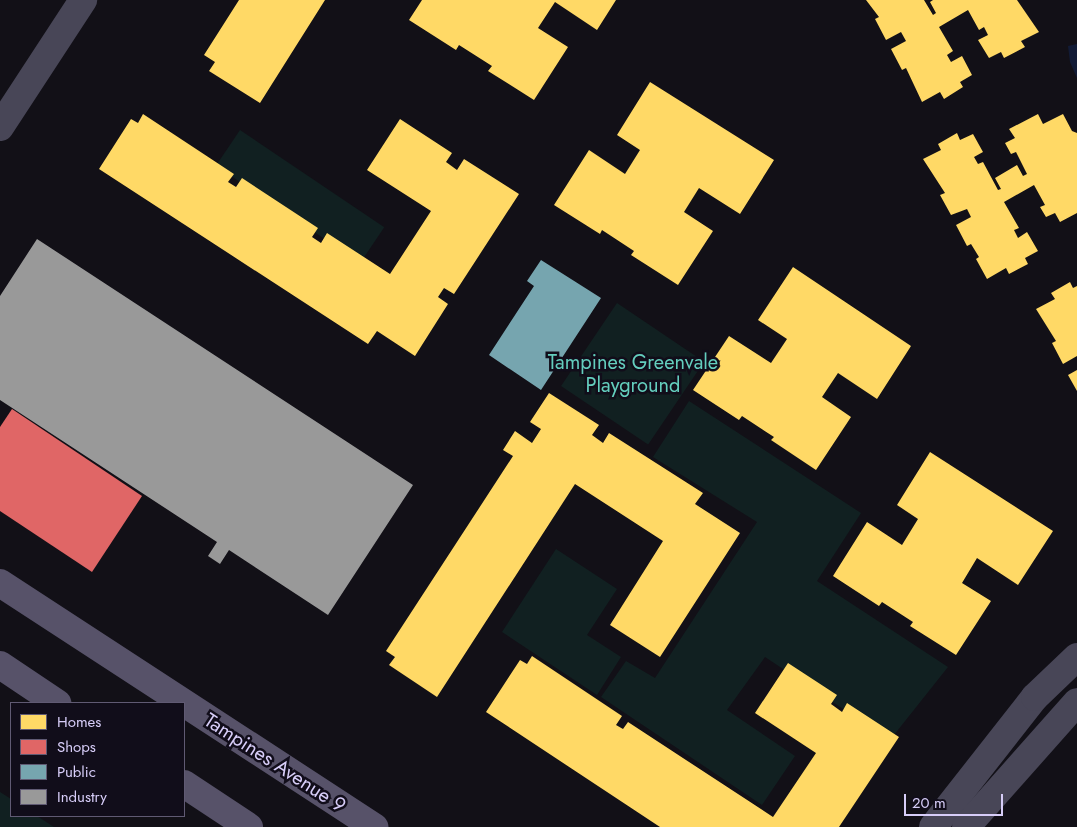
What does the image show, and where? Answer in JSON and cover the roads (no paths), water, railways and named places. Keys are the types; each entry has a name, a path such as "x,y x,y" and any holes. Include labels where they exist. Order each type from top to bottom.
{"main road":[{"name":"Tampines Avenue 9","path":"0,583 183,702"},
{"path":"0,665 56,702"},
{"name":"Tampines Avenue 9","path":"185,703 375,827"},
{"path":"185,785 250,827"}],"street":[{"path":"0,127 84,0"},
{"path":"933,827 1035,697 1077,656"},
{"path":"966,827 1077,702"}],"water":[{"path":"1077,44 1077,78 1070,62 1068,46"}],"park label":[{"name":"Tampines Greenvale Playground","path":"633,374"}]}
